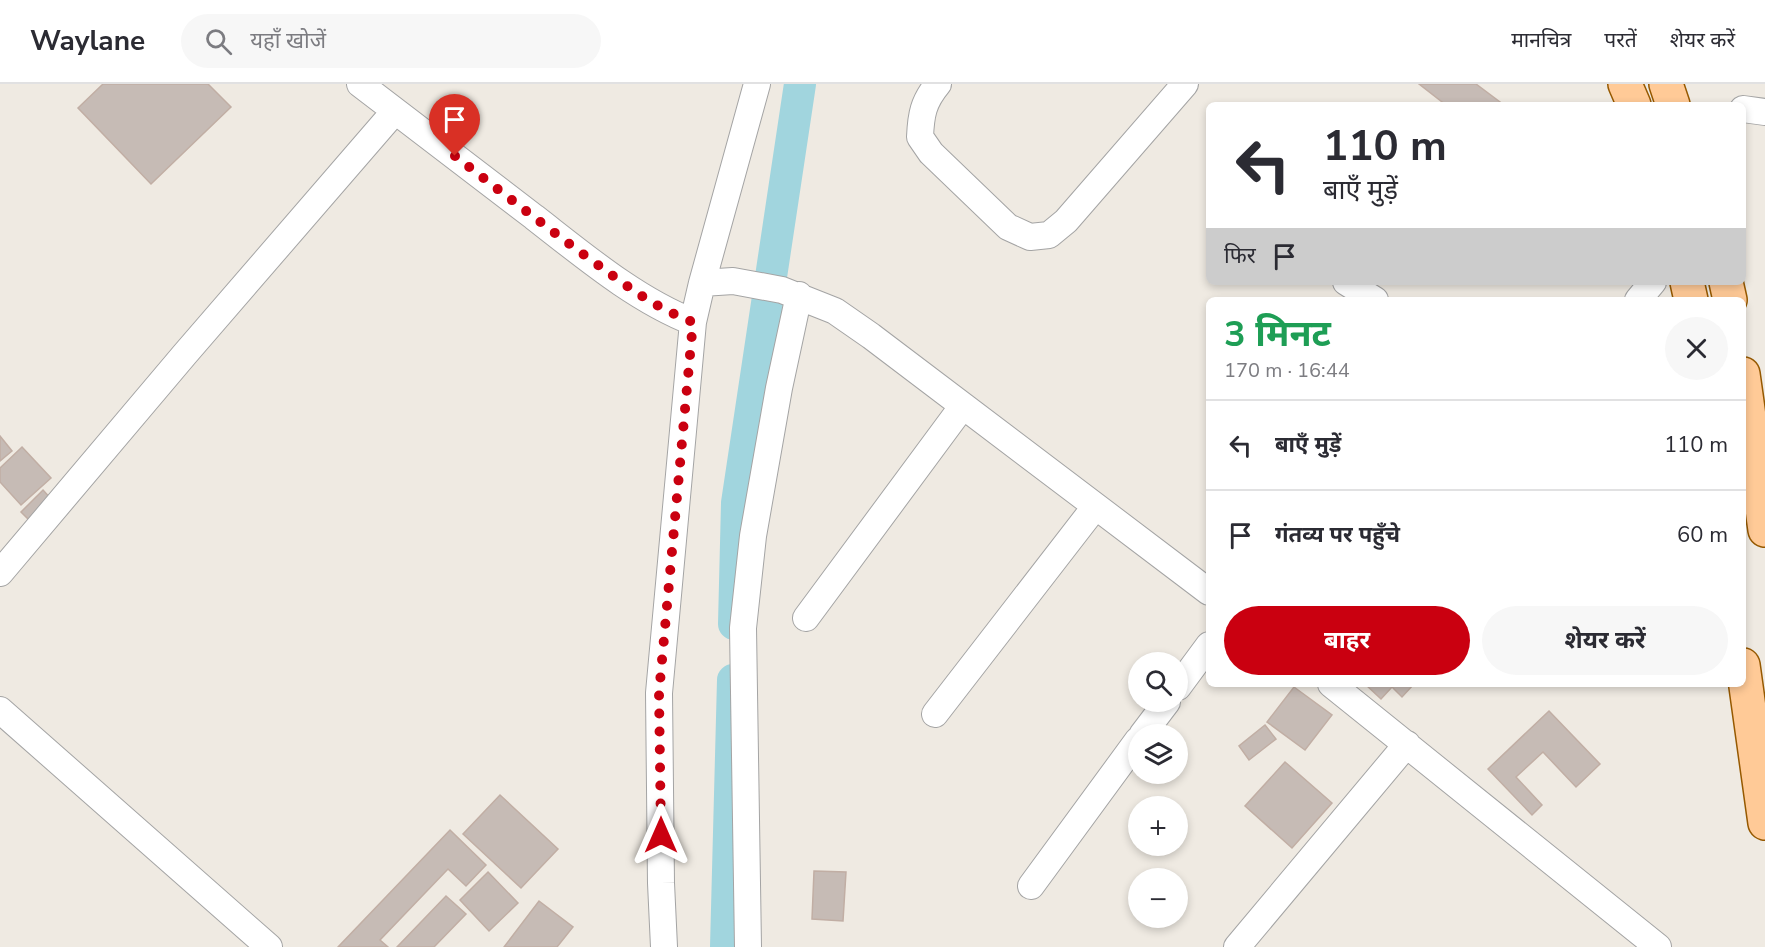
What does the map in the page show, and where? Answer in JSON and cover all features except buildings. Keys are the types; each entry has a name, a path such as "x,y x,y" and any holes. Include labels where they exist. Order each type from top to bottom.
{"main road":[{"path":"1625,84 1633,102"},
{"path":"1666,84 1672,102"},
{"path":"1746,395 1765,530"},
{"path":"1746,687 1765,823"}],"street":[{"path":"360,84 650,303 693,322"},
{"path":"664,947 659,693 693,322 757,84"},
{"path":"938,84 928,96 921,117 920,137 931,153 1008,227 1030,237 1049,235 1066,221 1185,84"},
{"path":"1746,109 1765,112"},
{"path":"0,573 184,354 395,111"},
{"path":"702,283 733,281 790,292 835,311 1206,590"},
{"path":"1351,285 1369,297"},
{"path":"1640,297 1650,285"},
{"path":"748,947 743,628 753,536 778,388 790,292"},
{"path":"806,618 962,407"},
{"path":"935,714 1095,507"},
{"path":"1188,673 1206,649"},
{"path":"1335,687 1655,946"},
{"path":"0,710 269,947"},
{"path":"1150,724 1159,712"},
{"path":"1237,947 1407,744"},
{"path":"1031,886 1128,754"}],"waterway":[{"path":"734,624 737,503 800,84"},
{"path":"726,947 733,680"}],"route":[{"path":"455,156 650,303 693,322 659,693 661,835"}]}
